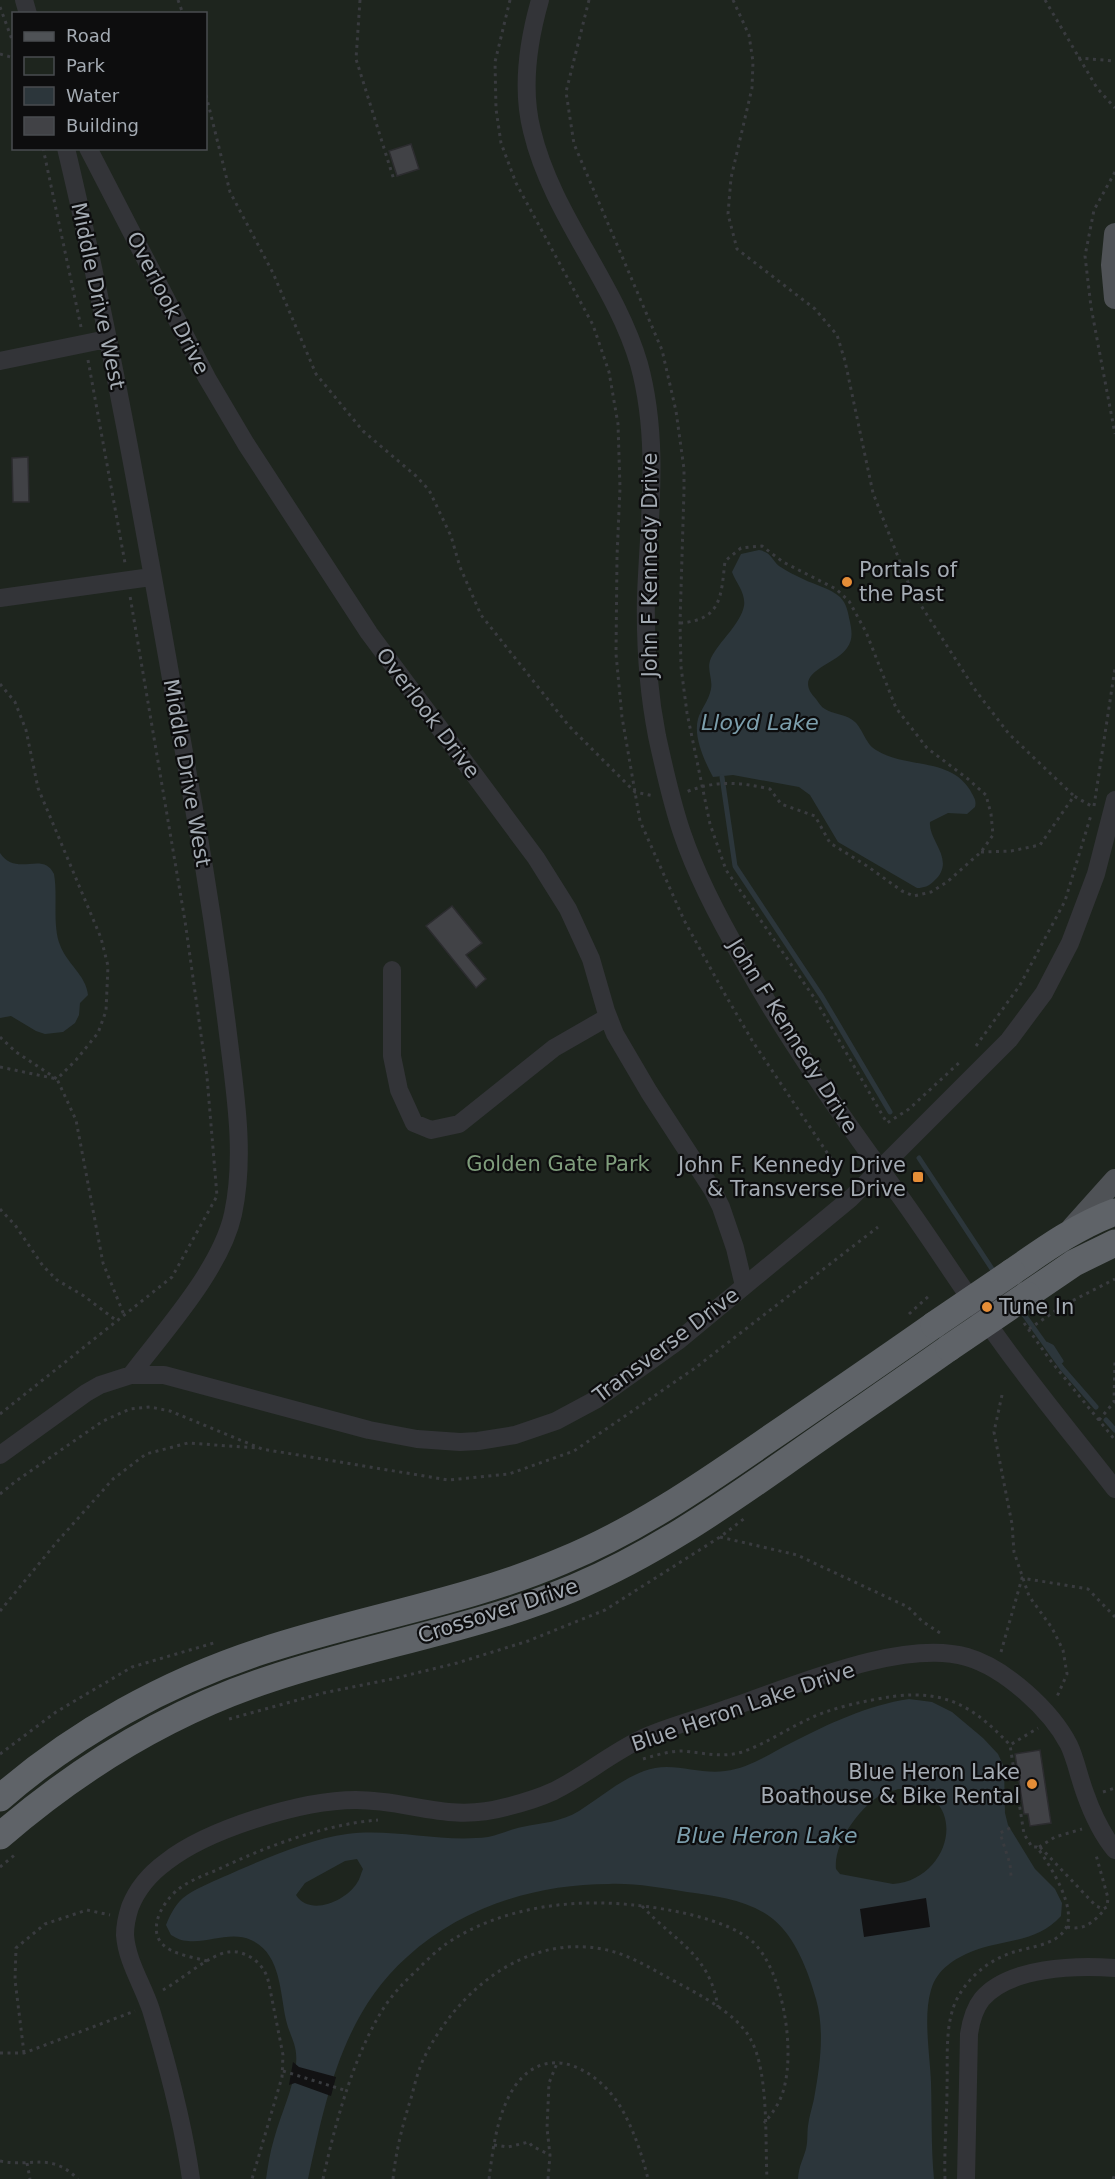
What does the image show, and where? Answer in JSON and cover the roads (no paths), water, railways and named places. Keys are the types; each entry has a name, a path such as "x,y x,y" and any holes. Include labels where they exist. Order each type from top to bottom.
{"highway":[{"name":"Crossover Drive","path":"0,1798 50,1758 95,1728 135,1705 198,1675 272,1648 501,1584 563,1561 645,1521 691,1492 1059,1239 1115,1212"},
{"path":"1074,1263 1115,1243"},
{"name":"Crossover Drive","path":"0,1836 39,1803 93,1764 149,1731 209,1702 291,1672 528,1606 637,1558 716,1510 949,1348 1024,1308 1074,1263"}],"main road":[{"path":"1115,234 1112,265 1115,298"},
{"name":"Crossover Drive","path":"1059,1239 1079,1222 1115,1180"},
{"name":"Crossover Drive","path":"1074,1263 1096,1245 1115,1224"}],"street":[{"name":"John F Kennedy Drive","path":"540,0 526,76 531,128 538,153 556,194 610,294 630,339 646,398 651,459 646,597 647,663 657,734 672,799 694,866 729,937 791,1041 999,1340 1115,1489"},
{"name":"Middle Drive West","path":"66,150 107,339 197,826 232,1062 238,1158 233,1214 222,1246 187,1301 131,1375"},
{"name":"Overlook Drive","path":"89,150 202,369 246,444 369,633 536,858 568,909 591,959 615,1034 712,1190 728,1226 744,1286"},
{"path":"0,361 107,339"},
{"path":"0,598 152,576"},
{"name":"Transverse Drive","path":"0,1455 86,1393 100,1385 131,1375 148,1374 181,1378 395,1435 438,1441 478,1441 515,1435 566,1416 597,1399 678,1341 855,1195 1021,1025 1044,993 1061,962 1087,901 1115,800"},
{"path":"392,970 392,1056 399,1090 414,1124 431,1130 459,1124 554,1048 608,1017"},
{"name":"Blue Heron Lake Drive","path":"190,2179 181,2121 168,2070 125,1933 130,1906 145,1882 166,1861 211,1837 282,1812 321,1803 356,1800 454,1814 486,1812 552,1792 627,1746 663,1730 860,1665 908,1655 947,1654 964,1656 996,1670 1012,1682 1045,1715 1068,1744 1084,1792 1108,1850"},
{"path":"966,2179 969,2034 974,2015 983,1999 1003,1983 1028,1974 1064,1969 1115,1968"}],"water":[{"name":"Lloyd Lake","path":"759,550 768,554 785,570 836,594 846,606 852,633 849,645 841,654 817,670 808,682 809,690 821,706 855,722 876,750 901,760 951,772 961,780 973,796 975,807 967,814 948,813 930,822 943,866 934,881 924,887 917,888 838,842 810,795 799,787 733,775 713,777 710,771 701,749 697,726 699,715 711,689 710,662 715,651 738,620 744,606 742,592 732,572 741,554"},
{"path":"0,853 14,863 43,864 49,867 54,874 60,945 84,981 88,995 80,1003 79,1015 75,1023 63,1032 45,1034 11,1016 0,1018"},
{"name":"Blue Heron Lake","path":"909,1699 932,1702 952,1712 998,1754 1004,1767 1005,1813 1008,1825 1035,1869 1055,1889 1062,1903 1061,1916 1052,1925 1031,1936 966,1954 953,1961 937,1976 931,1990 927,2012 934,2179 798,2179 807,2146 808,2123 820,2061 821,2036 816,1999 795,1945 773,1919 743,1903 709,1895 619,1884 554,1888 501,1902 452,1924 407,1957 385,1980 352,2031 330,2088 308,2179 266,2179 269,2159 290,2092 296,2064 295,2046 286,2020 274,1964 261,1946 251,1940 228,1937 186,1941 171,1935 166,1925 173,1910 183,1898 202,1886 268,1858 332,1837 382,1833 453,1838 488,1837 558,1820 572,1815 619,1784 644,1771 674,1767 715,1772 743,1767 834,1722","holes":["898,1789 921,1793 937,1803 945,1817 946,1834 941,1851 930,1867 914,1878 893,1884 840,1874 836,1869 836,1859 844,1836 851,1825 867,1805 876,1798","357,1859 363,1869 359,1880 352,1890 337,1901 319,1906 310,1905 302,1902 296,1895 305,1883 345,1861"]}],"waterway":[{"path":"722,777 735,866 822,997 890,1112"},
{"path":"919,1158 996,1275"},
{"path":"1020,1309 1062,1368 1096,1407"},
{"path":"1046,1344 1052,1347 1061,1361"},
{"path":"1106,1420 1115,1430"}],"place":[{"name":"Portals of the Past","path":"847,582"},
{"name":"John F. Kennedy Drive & Transverse Drive","path":"918,1177"},
{"name":"Tune In","path":"987,1307"},
{"name":"Blue Heron Lake Boathouse & Bike Rental","path":"1032,1784"}],"park label":[{"name":"Golden Gate Park","path":"558,1164"}]}
